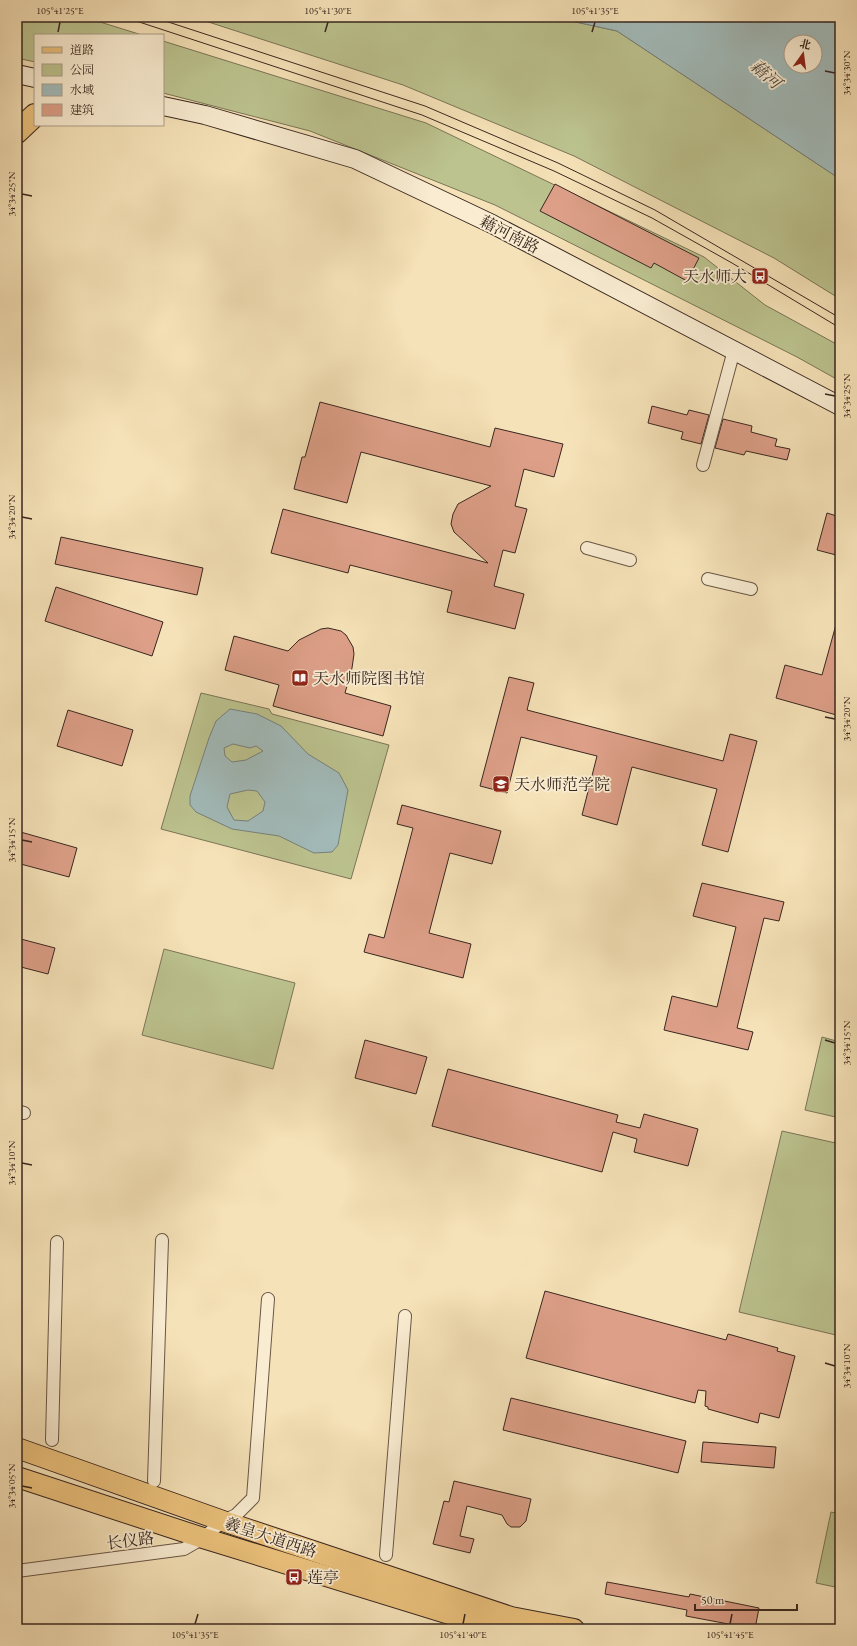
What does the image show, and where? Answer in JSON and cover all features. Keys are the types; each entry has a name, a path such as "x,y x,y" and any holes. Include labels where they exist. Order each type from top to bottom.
{"highway":[{"path":"17,132 34,116"}],"main road":[{"path":"17,74 34,78"},
{"name":"藉河南路","path":"164,106 205,115 355,159 492,224 840,406"},
{"name":"羲皇大道西路","path":"17,1448 230,1518 511,1617 574,1629"},
{"name":"羲皇大道西路","path":"17,1477 203,1538 498,1629"}],"street":[{"path":"704,465 734,350"},
{"path":"587,548 630,560"},
{"path":"708,579 751,589"},
{"path":"154,1481 162,1240"},
{"path":"52,1440 57,1242"},
{"name":"长仪路","path":"17,1571 184,1549 203,1538 230,1518 253,1498 268,1299"},
{"path":"386,1555 405,1316"}],"green space":[{"path":"17,17 84,17 139,34 34,34 34,62 17,58"},
{"path":"193,17 553,17 617,31 840,179 840,299 774,258 574,156 403,85"},
{"path":"164,41 426,123 704,257 765,305 840,346 840,381 797,357 495,205 310,131 164,93"},
{"path":"201,693 269,709 272,714 389,745 351,879 161,829"},
{"path":"164,949 295,983 273,1069 142,1035"},
{"path":"822,1037 840,1042 840,1118 805,1110"},
{"path":"782,1131 840,1144 840,1336 739,1312"},
{"path":"831,1512 840,1514 840,1588 816,1583"}],"water":[{"name":"藉河","path":"553,17 840,17 840,179 617,31"},
{"path":"230,709 257,714 281,726 308,754 339,773 348,790 338,845 332,852 314,853 279,836 232,829 196,812 190,805 190,796 216,721","holes":["233,744 250,748 256,746 263,751 246,760 232,762 225,756 224,748","248,790 257,791 265,802 263,811 248,821 234,820 227,807 230,794"]}],"building":[{"path":"555,184 699,258 687,281 654,263 651,268 540,211"},
{"path":"320,402 490,447 495,428 563,444 554,477 524,469 515,506 527,509 515,553 503,550 494,586 524,594 515,629 447,612 452,591 350,565 348,573 271,553 283,509 488,563 454,532 451,524 453,514 458,504 491,486 361,452 347,503 294,489 302,457 305,457"},
{"path":"652,406 687,415 689,410 709,415 701,444 681,439 683,432 648,423"},
{"path":"723,419 752,426 751,432 777,439 775,446 790,449 787,460 746,451 744,455 715,448"},
{"path":"827,513 840,517 840,556 817,550"},
{"path":"61,537 203,568 197,595 55,564"},
{"path":"56,587 163,622 152,656 45,621"},
{"path":"837,621 840,622 840,716 776,698 785,665 822,675"},
{"name":"天水师院图书馆","path":"328,628 341,631 346,635 353,647 354,654 352,668 345,693 391,706 383,736 273,706 279,685 225,670 234,636 288,651 299,640 321,629"},
{"path":"509,677 534,683 527,710 723,761 730,734 757,741 728,852 702,845 717,789 632,767 617,825 582,815 597,756 521,737 507,793 480,786"},
{"path":"68,710 133,730 122,766 57,746"},
{"path":"402,805 501,831 492,864 450,853 429,933 471,944 463,978 364,952 369,934 384,938 413,828 397,824"},
{"path":"17,831 77,848 69,877 17,863"},
{"path":"702,883 784,902 779,921 764,918 737,1028 753,1032 748,1050 664,1030 672,996 717,1007 736,927 693,916"},
{"path":"17,938 55,948 48,974 17,966"},
{"path":"365,1040 427,1057 416,1094 355,1078"},
{"path":"448,1069 618,1115 616,1122 640,1128 644,1114 698,1129 688,1166 634,1152 637,1139 613,1132 602,1172 432,1126"},
{"path":"545,1291 726,1340 728,1334 778,1348 777,1351 795,1356 779,1418 760,1413 758,1423 708,1409 708,1407 705,1406 706,1391 698,1390 695,1403 526,1358"},
{"path":"511,1398 686,1441 678,1473 503,1430"},
{"path":"703,1442 776,1447 774,1468 701,1462"},
{"path":"454,1481 531,1499 526,1521 520,1527 511,1527 507,1524 502,1515 467,1506 460,1536 474,1539 470,1553 433,1544 444,1501 449,1502"},
{"path":"607,1582 689,1597 690,1594 759,1608 755,1629 686,1616 687,1610 605,1594"}],"tram line":[{"path":"124,17 422,115 554,171 652,218 732,263 840,328"},
{"path":"153,17 425,106 558,163 655,210 840,318"}],"place":[{"name":"天水师大","path":"760,276"},
{"name":"天水师院图书馆","path":"300,678"},
{"name":"天水师范学院","path":"501,784"},
{"name":"莲亭","path":"294,1577"}]}
